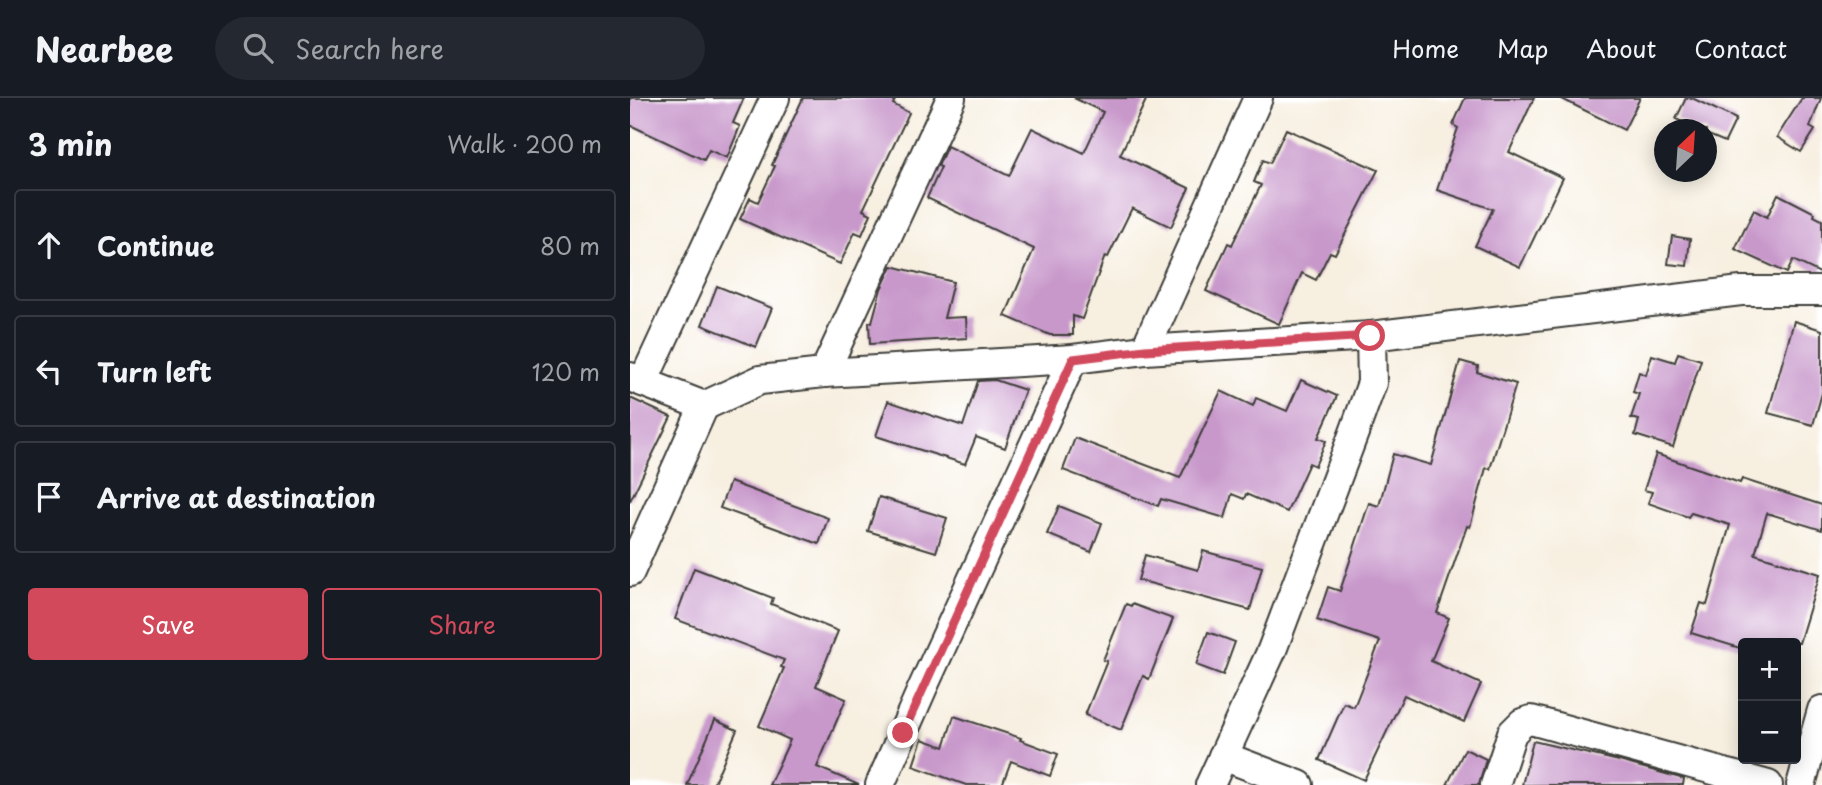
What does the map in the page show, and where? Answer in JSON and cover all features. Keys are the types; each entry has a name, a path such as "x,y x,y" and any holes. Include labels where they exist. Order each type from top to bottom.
{"street":[{"path":"704,406 636,379 775,98"},
{"path":"824,373 951,98"},
{"path":"1145,350 1258,98"},
{"path":"630,572 704,406 760,380 824,373 1073,359 1145,350 1370,336 1741,291 1822,291"},
{"path":"1210,785 1272,650 1372,383 1370,336"},
{"path":"880,785 1073,359"},
{"path":"1801,785 1822,710"},
{"path":"1495,785 1512,733 1521,723 1531,720 1768,785"},
{"path":"1223,756 1300,785"}],"building":[{"path":"630,98 744,98 733,123 740,126 727,158 709,150 704,160 630,125"},
{"path":"803,98 896,98 893,104 909,113 863,210 871,214 862,235 855,232 840,264 740,219 750,198 758,202"},
{"path":"1074,98 1147,98 1120,155 1189,188 1171,227 1132,208 1108,257 1105,256 1082,319 1073,316 1073,335 1050,335 1005,316 1034,249 927,198 947,146 1009,176 1032,128 1084,153 1103,112"},
{"path":"1465,98 1534,98 1509,152 1563,178 1520,267 1475,246 1493,209 1437,190 1458,128 1453,125"},
{"path":"1560,98 1640,98 1624,130"},
{"path":"1686,98 1692,98 1736,119 1725,142 1717,139 1717,119 1676,119"},
{"path":"1802,98 1821,98 1810,127 1815,130 1801,152 1777,137"},
{"path":"1286,129 1378,170 1335,254 1330,252 1316,280 1302,273 1279,324 1206,291 1228,243 1232,245 1261,185 1254,182 1263,160 1270,163"},
{"path":"1778,194 1815,213 1814,216 1822,220 1822,274 1793,260 1787,273 1735,249 1754,210 1767,217"},
{"path":"1672,236 1690,239 1687,266 1668,264"},
{"path":"892,266 953,282 944,318 966,317 967,338 870,344 869,322 872,322 881,289"},
{"path":"717,286 772,308 756,347 702,325"},
{"path":"1794,321 1822,330 1822,393 1813,425 1768,413"},
{"path":"1678,353 1701,360 1673,447 1635,435 1639,420 1631,418 1639,394 1633,392 1639,372 1646,375 1652,355 1675,362"},
{"path":"1460,361 1478,366 1477,372 1516,384 1490,469 1486,468 1470,527 1467,526 1437,613 1449,618 1431,661 1481,684 1464,722 1404,695 1364,780 1319,760 1344,703 1354,707 1380,641 1317,620 1328,587 1340,591 1369,503 1379,506 1393,454 1431,465"},
{"path":"995,380 1025,390 1005,448 976,437 965,464 876,436 888,401 963,426 978,381"},
{"path":"1301,380 1337,396 1318,438 1326,441 1315,466 1309,463 1287,512 1246,494 1244,499 1232,494 1225,518 1161,499 1158,506 1063,470 1075,438 1180,478 1221,391 1253,406 1256,398 1287,411"},
{"path":"630,398 671,417 630,501"},
{"path":"1656,454 1740,483 1742,479 1822,505 1822,530 1767,513 1755,554 1820,574 1801,638 1738,638 1738,647 1691,633 1701,603 1707,605 1730,525 1691,513 1688,517 1648,503 1652,492 1644,490"},
{"path":"730,482 828,518 819,544 720,508"},
{"path":"879,497 947,518 936,552 868,531"},
{"path":"1059,506 1102,523 1091,552 1047,534"},
{"path":"1203,551 1262,567 1250,610 1138,580 1145,555 1198,570"},
{"path":"694,568 773,598 771,604 838,631 816,686 846,699 817,767 859,785 769,785 790,740 759,726 784,668 781,667 784,660 675,619"},
{"path":"1126,604 1173,619 1149,679 1143,676 1121,730 1085,715 1107,661 1103,660"},
{"path":"1208,632 1235,642 1223,675 1196,665"},
{"path":"954,716 1021,738 1020,740 1058,754 1050,776 1011,761 1002,785 966,785 913,766 922,739 944,747"},
{"path":"715,720 737,730 713,785 687,785"},
{"path":"1533,741 1684,779 1683,785 1522,785"},
{"path":"1465,749 1486,759 1479,785 1447,785"}],"route":[{"path":"903,733 1073,359 1145,350 1370,336"}]}
